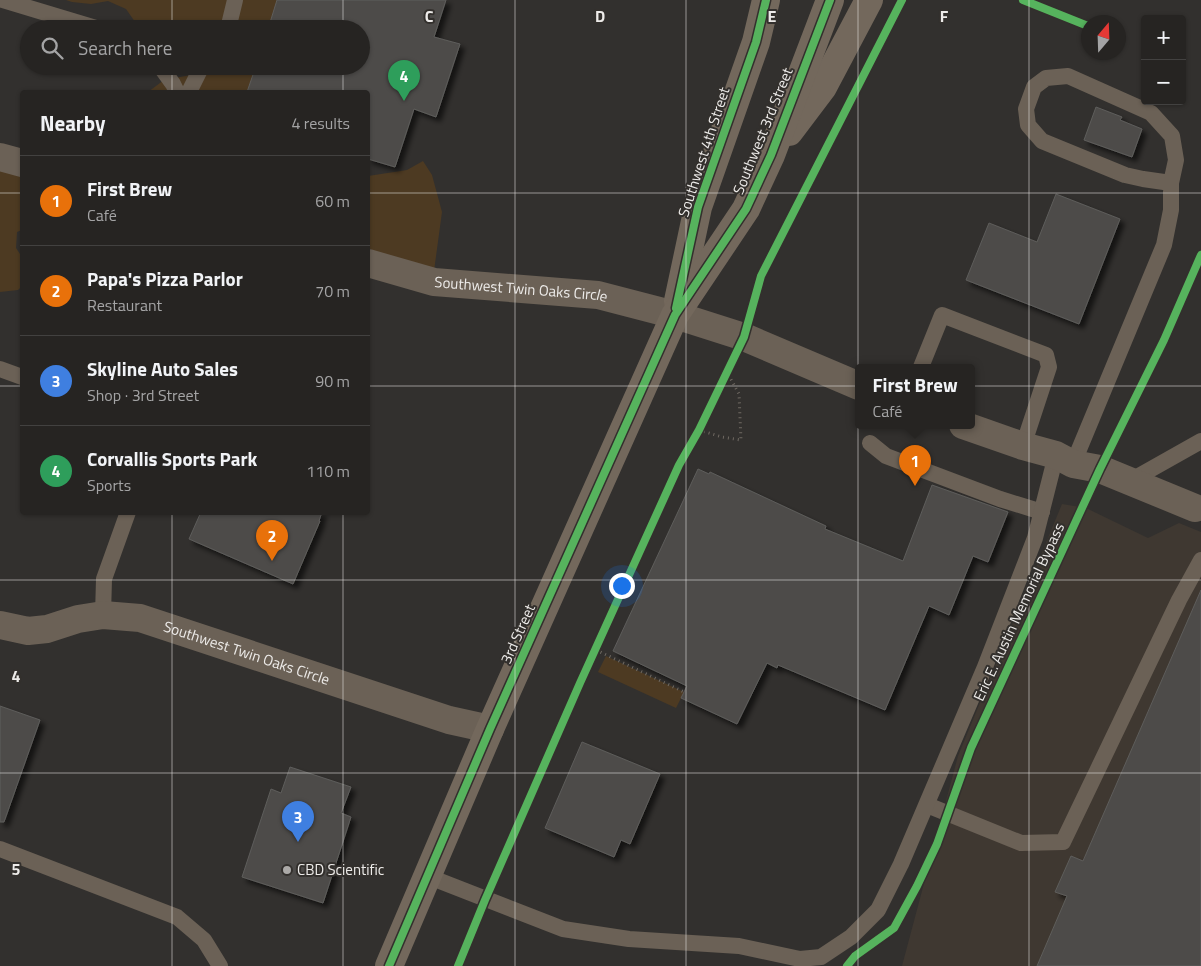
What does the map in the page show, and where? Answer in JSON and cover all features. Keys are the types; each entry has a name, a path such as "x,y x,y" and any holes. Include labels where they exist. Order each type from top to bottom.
{"highway":[{"name":"Southwest 4th Street","path":"675,315 698,207 756,42 766,0"},
{"name":"Southwest 3rd Street","path":"675,315 746,209 771,155 830,0"},
{"path":"771,155 823,87 869,0"},
{"name":"3rd Street","path":"389,966 490,729 675,315"}],"street":[{"path":"0,157 20,162"},
{"name":"Southwest Twin Oaks Circle","path":"370,264 434,282 598,295 675,315 744,337 855,384"},
{"path":"974,429 1100,469 1198,509"},
{"name":"Southwest Twin Oaks Circle","path":"0,625 28,631 47,629 78,619 103,615 140,618 449,720 490,729"}],"lane":[{"path":"3,0 69,20"},
{"path":"230,20 235,0"},
{"path":"166,75 176,90"},
{"path":"190,90 198,75"},
{"path":"428,876 562,929 629,939 739,946 800,959 821,957 851,937 878,910 901,864 985,667 1035,538 1042,512 1064,459 1164,245 1171,210 1171,183 1176,160 1172,136 1151,113 1068,76 1046,78 1034,87 1026,109 1028,125 1042,141 1125,175 1171,183"},
{"path":"922,364 942,315 1046,354 1049,367 1023,446"},
{"path":"0,370 20,376"},
{"path":"1130,482 1201,441"},
{"path":"870,442 886,456 1000,499 1042,512"},
{"path":"103,615 104,579 127,515"},
{"path":"927,805 1021,843 1063,842 1179,600 1201,560"},
{"path":"0,849 177,917 204,940 220,966"}],"path":[{"path":"723,380 744,337"},
{"path":"703,422 697,433 741,440 740,394 727,372"},
{"path":"592,658 600,641"},
{"path":"596,650 684,692"}],"shaded area":[{"path":"66,0 300,0 288,20 134,20 126,9 108,1 91,4"},
{"path":"191,75 259,75 253,90 151,90 164,80"},
{"path":"423,161 432,175 442,212 434,271 401,267 370,249 370,176 407,170"},
{"path":"0,163 20,171 20,231 17,232 16,248 20,254 20,288 18,290 0,292"},
{"path":"1062,504 1086,508 1148,538 1179,523 1201,532 1201,966 902,966 958,756"},
{"path":"606,656 684,692 676,708 598,672"}],"building":[{"path":"277,0 446,0 434,37 460,44 436,117 414,109 395,167 370,160 370,90 248,90 253,75 370,75 370,20 271,20"},
{"path":"1096,107 1122,117 1120,120 1142,129 1132,157 1084,140"},
{"path":"1056,194 1120,219 1079,324 966,280 989,223 1037,242"},
{"path":"698,469 709,474 710,472 826,526 825,529 903,561 932,485 1008,512 988,562 973,556 949,615 929,606 885,710 778,665 777,668 767,663 737,724 681,698 687,686 613,651"},
{"path":"200,515 321,515 293,584 189,539"},
{"path":"1201,590 1201,966 1037,966 1067,896 1055,892 1071,856 1083,861"},
{"path":"0,706 40,720 4,822 0,822"},
{"path":"582,742 660,774 630,844 621,840 614,857 545,828"},
{"path":"290,767 351,787 341,813 351,817 323,903 242,877 271,789 281,793"}],"cycle path":[{"path":"676,308 698,207 756,42 766,0"},
{"path":"389,966 490,729 675,315 746,209 771,155 830,0"},
{"path":"458,966 580,683 679,465 699,430 744,337 761,276 902,0"},
{"path":"1023,0 1081,23"},
{"name":"Eric E. Austin Memorial Bypass","path":"847,966 855,956 894,928 917,886 937,844 971,748 1100,469 1164,340 1201,255"}],"place":[{"name":"Corvallis Sports Park","path":"404,101"},
{"name":"First Brew","path":"915,486"},
{"name":"Papa's Pizza Parlor","path":"272,561"},
{"name":"Skyline Auto Sales","path":"298,842"},
{"name":"CBD Scientific","path":"287,870"}]}
